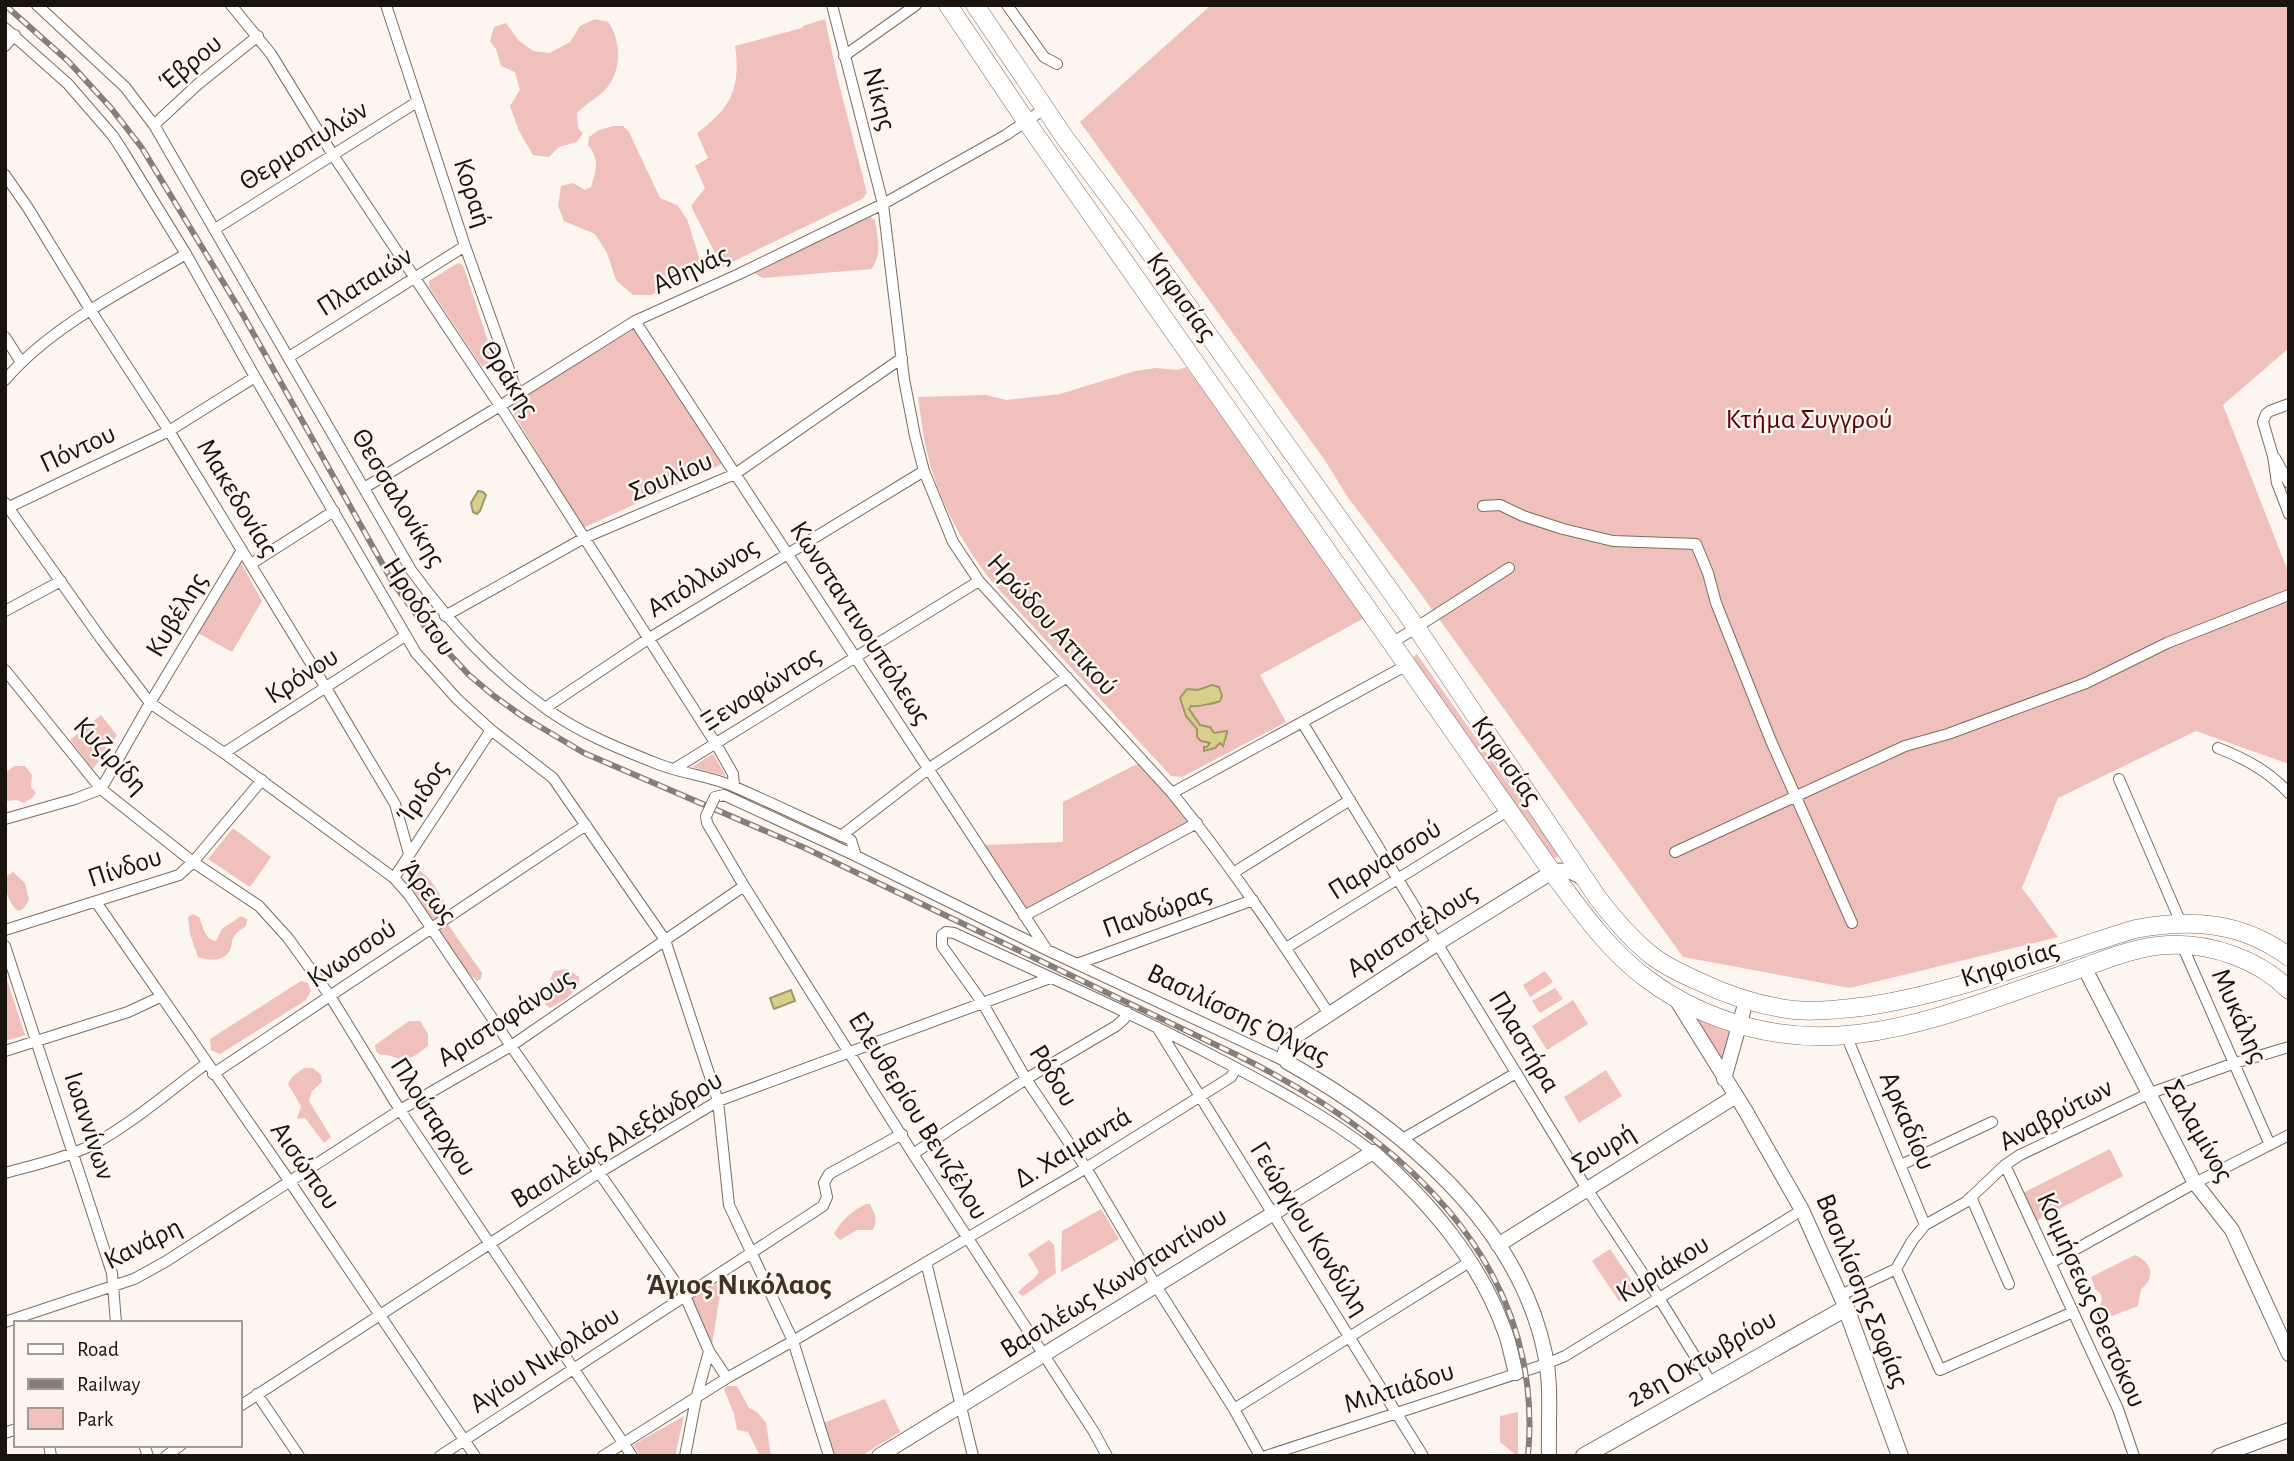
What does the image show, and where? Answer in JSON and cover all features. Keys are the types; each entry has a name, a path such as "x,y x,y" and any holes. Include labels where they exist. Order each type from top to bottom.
{"main road":[{"name":"Κηφισίας","path":"948,5 1026,121 1552,872 1591,923 1645,978 1674,996 1740,1026 1798,1036 1846,1035 1887,1029 1923,1020 2141,949 2166,945 2199,947 2242,959 2273,975 2289,990"},
{"name":"Κηφισίας","path":"975,5 1044,108 1144,243 1416,627 1585,880 1630,936 1653,957 1708,986 1746,1000 1797,1010 1836,1010 1892,1002 1947,989 2135,929 2181,923 2195,922 2232,930 2264,942 2289,957"},
{"name":"28η Οκτωβρίου","path":"1584,1456 1712,1384 1843,1302"},
{"name":"Βασιλίσσης Σοφίας","path":"1843,1302 1900,1456"}],"street":[{"name":"Θράκης","path":"231,5 258,36 500,407 716,744 733,774 734,786"},
{"name":"Κοραή","path":"386,5 465,246 518,395"},
{"name":"Νίκης","path":"832,5 883,204"},
{"path":"844,57 916,5"},
{"path":"1007,5 1045,59 1057,64"},
{"name":"Θεσσαλονίκης","path":"40,6 125,88 154,125 411,570 469,643 545,708 621,749 674,769 734,786 841,835 852,841 856,856"},
{"path":"5,46 10,32 68,84 113,136 186,254 255,377 169,431"},
{"name":"Έβρου","path":"154,125 197,85 258,36"},
{"name":"Θερμοπυλών","path":"215,229 417,102"},
{"name":"Αθηνάς","path":"364,488 500,407 635,321 883,204 1044,108"},
{"name":"Μακεδονίας","path":"5,176 169,431 326,688 395,804 409,854"},
{"name":"Ηρώδου Αττικού","path":"883,204 902,358 915,436 924,471 953,542 979,581 1197,824 1253,900 1329,1014"},
{"name":"Πλαταιών","path":"289,357 465,246"},
{"path":"5,380 21,362 50,338 186,254"},
{"name":"Κωνσταντινουπόλεως","path":"635,321 1047,950"},
{"path":"5,337 21,362"},
{"name":"Σουλίου","path":"445,616 584,538 735,474 902,358"},
{"name":"Ηροδότου","path":"255,377 405,636 426,665 491,730 554,778 665,940 718,1101 729,1205 793,1341 829,1456"},
{"path":"2289,404 2270,411 2264,417 2277,483 2289,513"},
{"name":"Πόντου","path":"6,506 169,431"},
{"path":"2273,456 2289,483"},
{"name":"Απόλλωνος","path":"545,708 648,639 924,471"},
{"path":"1483,506 1500,505 1563,529 1613,541 1696,544 1716,603 1771,741 1852,923"},
{"name":"Άρεως","path":"6,506 150,703 262,780 394,878 409,895 510,1046 685,1296 709,1352 727,1378"},
{"name":"Κυβέλης","path":"251,564 334,512"},
{"name":"Κυβέλης","path":"102,789 242,550"},
{"path":"1392,643 1509,568"},
{"path":"5,611 61,581"},
{"name":"Ξενοφώντος","path":"674,769 979,581"},
{"path":"1675,852 1905,746 1948,734 2086,683 2167,643 2289,595"},
{"name":"Κρόνου","path":"224,753 405,636"},
{"path":"1172,793 1407,665"},
{"name":"Κυζιρίδη","path":"5,670 102,789 193,862"},
{"path":"841,835 928,769 1067,677"},
{"name":"Πλαστήρα","path":"1302,722 1587,1189 1712,1384"},
{"name":"Ίριδος","path":"394,878 491,730"},
{"path":"2218,748 2252,762 2289,793"},
{"path":"2119,779 2181,923"},
{"name":"Πίνδου","path":"5,930 179,875 262,780"},
{"path":"5,819 102,789"},
{"name":"Βασιλίσσης Όλγας","path":"715,797 724,795 856,856 1047,950 1287,1062 1344,1097 1401,1140 1454,1189 1499,1245 1532,1304 1546,1364 1549,1456"},
{"name":"Ελευθερίου Βενιζέλου","path":"715,797 706,816 707,823 744,886 1107,1456"},
{"path":"1233,873 1350,800"},
{"name":"Παρνασσού","path":"1286,948 1509,810"},
{"path":"1024,916 1197,824"},
{"name":"Κνωσσού","path":"213,1074 586,825"},
{"name":"Πλούταρχου","path":"193,862 259,906 288,938 330,996 400,1110 632,1456"},
{"path":"1552,872 1571,872 1585,880"},
{"name":"Αριστοτέλους","path":"1287,1062 1285,1052 1290,1040 1552,872"},
{"name":"Αριστοφάνους","path":"289,1182 400,1110 510,1046 744,886"},
{"name":"Πανδώρας","path":"1077,964 1253,900"},
{"name":"Αισώπου","path":"96,902 475,1456"},
{"name":"Ρόδου","path":"1050,978 954,933 946,932 942,935 942,946 982,1002 1026,1079 1086,1168 1260,1456"},
{"name":"Μυκάλης","path":"2182,945 2270,1145"},
{"name":"Ιωαννίνων","path":"5,946 115,1286 117,1321"},
{"name":"Σαλαμίνος","path":"2084,967 2195,1183 2232,1230 2289,1354"},
{"path":"1050,978 1156,1026 1285,1093 1343,1130 1373,1153 1431,1208 1471,1261 1505,1333 1516,1373"},
{"name":"Βασιλέως Αλεξάνδρου","path":"242,1405 600,1172 718,1101 1050,978"},
{"name":"Βασιλίσσης Σοφίας","path":"1674,996 1802,1210 1843,1302"},
{"path":"5,1051 135,1010 160,997"},
{"path":"1724,1079 1746,1000"},
{"path":"913,1154 1026,1079 1116,1026 1127,1012"},
{"name":"Γεώργιου Κονδύλη","path":"1156,1026 1423,1456"},
{"name":"Αρκαδίου","path":"1846,1035 1925,1225"},
{"name":"Αναβρύτων","path":"1895,1269 1925,1225 1971,1197 2005,1165 2020,1155 2148,1094 2289,1047"},
{"path":"5,1173 73,1153 108,1135 206,1064"},
{"name":"Δ. Χαιμαντά","path":"603,1456 727,1378 1086,1168 1231,1077 1236,1068"},
{"path":"1401,1140 1516,1073"},
{"name":"Σουρή","path":"1499,1245 1735,1096"},
{"path":"1901,1165 1992,1122"},
{"name":"Αγίου Νικολάου","path":"440,1456 822,1206 827,1197 824,1182 829,1174 902,1134"},
{"path":"2051,1263 2195,1183 2289,1135"},
{"name":"Βασιλέως Κωνσταντίνου","path":"879,1456 1373,1153"},
{"name":"Κοιμήσεως Θεοτόκου","path":"2005,1165 2118,1409 2134,1456"},
{"name":"Κανάρη","path":"5,1322 134,1279 289,1182"},
{"path":"1971,1197 2009,1284"},
{"name":"Κυριάκου","path":"1546,1364 1565,1356 1802,1210"},
{"path":"1234,1409 1471,1261"},
{"path":"926,1262 972,1456"},
{"path":"1843,1302 1895,1269 1940,1370 2073,1312"},
{"path":"684,1456 695,1399 709,1352"},
{"name":"Μιλτιάδου","path":"1266,1456 1546,1364"},
{"path":"257,1394 299,1456"},
{"path":"2219,1456 2289,1430"}],"green space":[{"name":"Κτήμα Συγγρού","path":"1211,5 2289,5 2289,348 2223,405 2289,574 2289,764 2196,731 2058,798 2022,888 2058,937 1850,988 1683,957 1413,583 1349,499 1324,459 1080,122"},
{"path":"595,19 608,22 616,38 617,66 610,84 577,113 578,128 583,133 577,142 559,147 549,157 533,155 519,131 510,106 520,90 515,72 501,66 496,49 490,41 494,27 506,23 518,40 533,51 550,53 570,42 580,26"},
{"path":"825,19 867,193 862,199 722,267 691,206 705,188 695,166 708,158 697,133 718,115 731,96 736,74 735,46"},
{"path":"623,126 629,132 660,198 677,205 687,219 702,267 693,276 651,295 633,295 616,280 607,253 595,234 564,221 558,206 561,186 573,183 585,190 591,187 596,165 588,145 589,137 599,130"},
{"path":"869,216 875,220 878,246 877,258 871,269 763,278 755,274 754,269"},
{"path":"458,263 463,265 495,363 491,371 480,364 429,287 429,281"},
{"path":"634,329 722,464 583,528 509,406"},
{"path":"1186,367 1368,616 1260,675 1286,722 1182,777 1171,776 982,569 954,523 939,490 926,449 918,397 986,395 1006,400 1060,394 1135,371 1156,368 1178,370"},
{"path":"241,563 262,601 232,652 198,633"},
{"path":"1417,654 1559,856 1554,859 1414,662 1413,657"},
{"path":"101,715 117,735 93,769 70,740"},
{"path":"713,754 726,776 692,767"},
{"path":"1139,763 1192,823 1029,912 985,845 1063,842 1063,802"},
{"path":"14,766 25,766 32,775 31,787 36,793 24,803 17,800 5,801 5,773"},
{"path":"233,828 271,857 250,887 208,859"},
{"path":"417,869 430,880 440,894 445,904 442,910 447,923 482,973 481,979 477,981 465,970 415,893 408,887 412,872"},
{"path":"13,872 25,883 29,900 23,909 18,911 9,900 6,886 5,877"},
{"path":"193,914 199,917 206,935 216,941 222,929 241,916 247,919 246,926 234,936 230,950 224,957 216,960 202,958 198,957 190,934 188,917"},
{"path":"567,969 579,977 579,986 567,998 550,1008 545,1004 552,975 554,971"},
{"path":"1545,971 1553,982 1530,997 1523,985"},
{"path":"5,974 25,1035 5,1041"},
{"path":"301,981 308,983 311,991 306,1000 220,1054 211,1050 210,1039"},
{"path":"1555,988 1563,999 1540,1013 1532,1001"},
{"path":"1573,1000 1588,1024 1547,1050 1532,1026"},
{"path":"1689,1011 1732,1028 1722,1063"},
{"path":"409,1021 420,1021 428,1034 428,1046 406,1059 380,1055 375,1045"},
{"path":"304,1068 313,1068 321,1075 322,1082 312,1091 309,1101 331,1137 324,1143 305,1118 297,1119 301,1106 288,1084 292,1077"},
{"path":"1606,1070 1622,1096 1579,1123 1564,1097"},
{"path":"2110,1149 2123,1176 2036,1221 2023,1193"},
{"path":"866,1204 870,1204 874,1214 873,1230 857,1230 840,1240 834,1234 840,1224"},
{"path":"1101,1209 1119,1239 1061,1272 1062,1231"},
{"path":"1049,1240 1054,1245 1056,1273 1023,1296 1018,1293 1039,1272 1028,1254"},
{"path":"1610,1249 1638,1290 1619,1301 1592,1261"},
{"path":"2135,1255 2145,1262 2150,1270 2149,1280 2141,1289 2138,1306 2104,1319 2098,1308 2102,1301 2101,1294 2095,1289 2091,1277"},
{"path":"722,1281 712,1345 691,1297"},
{"path":"737,1386 749,1408 757,1412 766,1423 771,1456 760,1456 748,1432 737,1430 724,1389"},
{"path":"885,1399 900,1432 861,1456 833,1456 823,1423"},
{"path":"1518,1412 1517,1456 1500,1442 1500,1416"},
{"path":"684,1416 675,1456 640,1456 633,1445"}],"shaded area":[{"path":"478,491 486,495 477,514 473,512 471,503"},
{"path":"1212,685 1219,687 1222,696 1220,701 1191,706 1189,709 1200,725 1210,727 1214,733 1227,733 1223,746 1220,743 1215,748 1204,751 1204,747 1210,743 1197,737 1197,729 1186,716 1180,698 1187,689 1198,690"},
{"path":"791,990 795,1001 774,1009 770,998"}],"railway":[{"path":"5,5 68,61 111,108 142,148 243,315 392,581 428,631 469,675 522,716 584,753 805,848 1237,1055 1296,1087 1352,1123 1404,1165 1449,1212 1486,1264 1513,1322 1527,1386 1528,1456"}],"district":[{"name":"Άγιος Νικόλαος","path":"739,1285"}]}
